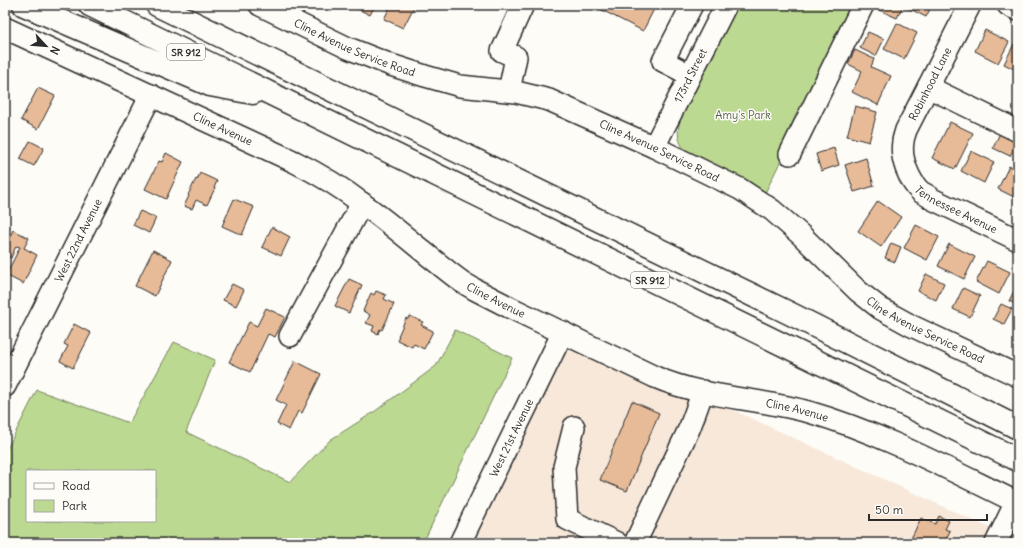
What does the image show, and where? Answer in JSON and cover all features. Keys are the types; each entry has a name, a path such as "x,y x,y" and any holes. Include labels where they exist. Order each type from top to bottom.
{"highway":[{"path":"24,5 210,85 281,99"},
{"name":"SR 912","path":"90,5 1018,460"},
{"name":"SR 912","path":"157,5 788,313 1018,428"}],"street":[{"name":"Cline Avenue Service Road","path":"260,5 348,48 424,76 460,86 509,91 550,100 654,147 740,189 772,210 801,235 858,291 881,309 912,326 1018,376"},
{"path":"509,91 516,57 502,50 523,5"},
{"path":"690,75 662,61 692,5"},
{"name":"173rd Street","path":"654,147 726,5"},
{"path":"790,154 863,5"},
{"name":"Robinhood Lane","path":"905,166 902,143 906,130 970,5"},
{"path":"1008,5 1018,10"},
{"name":"Cline Avenue","path":"5,28 295,162 324,178 362,203 462,282 509,307 641,371 684,388 785,406 839,422 913,452 1017,502"},
{"path":"928,87 1018,131"},
{"name":"West 22nd Avenue","path":"5,386 151,95"},
{"name":"Tennessee Avenue","path":"905,166 911,178 921,191 932,199 1018,240"},
{"path":"290,336 362,203"},
{"name":"West 21st Avenue","path":"460,543 563,332"},
{"path":"635,543 690,427 703,392"},
{"path":"574,428 564,468 567,519 617,543"},
{"path":"996,543 1017,502"}],"shaded area":[{"path":"563,332 1018,541 1018,543 461,543"}],"green space":[{"name":"Amy's Park","path":"737,5 857,5 765,193 745,181 688,153 681,145 678,136 681,116"},
{"path":"455,330 512,358 423,543 5,543 5,453 37,390 129,423 174,342 215,360 186,432 290,482 330,440 374,412 436,366"}],"building":[{"path":"350,5 375,5 370,15"},
{"path":"391,5 415,5 403,28 384,19"},
{"path":"594,5 656,5 643,31"},
{"path":"881,5 903,5 897,18 879,10"},
{"path":"904,5 932,5 926,17"},
{"path":"897,23 917,33 904,59 884,49"},
{"path":"985,30 1009,42 998,63 975,51"},
{"path":"868,32 884,39 876,56 860,48"},
{"path":"1014,44 1018,46 1018,71 1004,64"},
{"path":"855,50 874,59 871,67 891,76 878,105 852,92 862,71 848,64"},
{"path":"38,88 55,96 38,129 21,120"},
{"path":"855,106 877,112 869,142 847,136"},
{"path":"950,122 973,133 955,169 932,158"},
{"path":"1001,131 1018,140 1010,156 993,148"},
{"path":"30,141 44,148 34,166 20,159"},
{"path":"834,148 839,165 821,171 816,154"},
{"path":"971,151 994,162 984,183 961,171"},
{"path":"166,153 183,162 166,199 145,189 159,161 162,162"},
{"path":"866,158 874,186 854,192 845,165"},
{"path":"1009,166 1018,171 1018,199 998,189"},
{"path":"200,173 217,181 207,205 196,200 192,209 184,206"},
{"path":"234,199 254,207 242,235 222,226"},
{"path":"878,201 901,217 881,247 858,231"},
{"path":"140,211 156,218 149,233 133,225"},
{"path":"916,225 939,237 927,260 904,248"},
{"path":"272,227 290,237 281,256 262,247"},
{"path":"13,230 29,238 24,248 37,255 23,284 6,275 20,247 16,246 11,258 5,255 5,247"},
{"path":"891,243 901,247 895,262 885,258"},
{"path":"949,244 975,257 964,279 938,266"},
{"path":"153,250 172,260 155,296 135,286"},
{"path":"987,261 1010,272 999,294 976,282"},
{"path":"926,274 944,283 936,300 918,291"},
{"path":"349,279 362,285 349,313 335,306"},
{"path":"1018,283 1018,305 1009,301"},
{"path":"232,284 244,290 236,306 223,300"},
{"path":"963,288 980,296 970,317 953,309"},
{"path":"376,291 386,295 384,299 394,304 382,330 380,329 378,334 372,331 374,326 366,323 370,315 363,311 371,293 374,295"},
{"path":"1001,304 1012,309 1004,324 993,319"},
{"path":"266,308 285,317 275,337 268,334 250,372 229,362 249,322 257,326"},
{"path":"410,316 423,322 421,325 433,331 424,349 414,344 412,347 397,340 406,318 408,319"},
{"path":"74,324 91,333 73,368 60,361 68,346 64,344"},
{"path":"295,361 321,374 302,413 298,411 289,430 277,424 286,405 276,400"},
{"path":"632,401 659,413 627,491 600,480"},
{"path":"939,516 949,521 945,529 950,531 944,543 909,543 921,518 935,524"}]}
